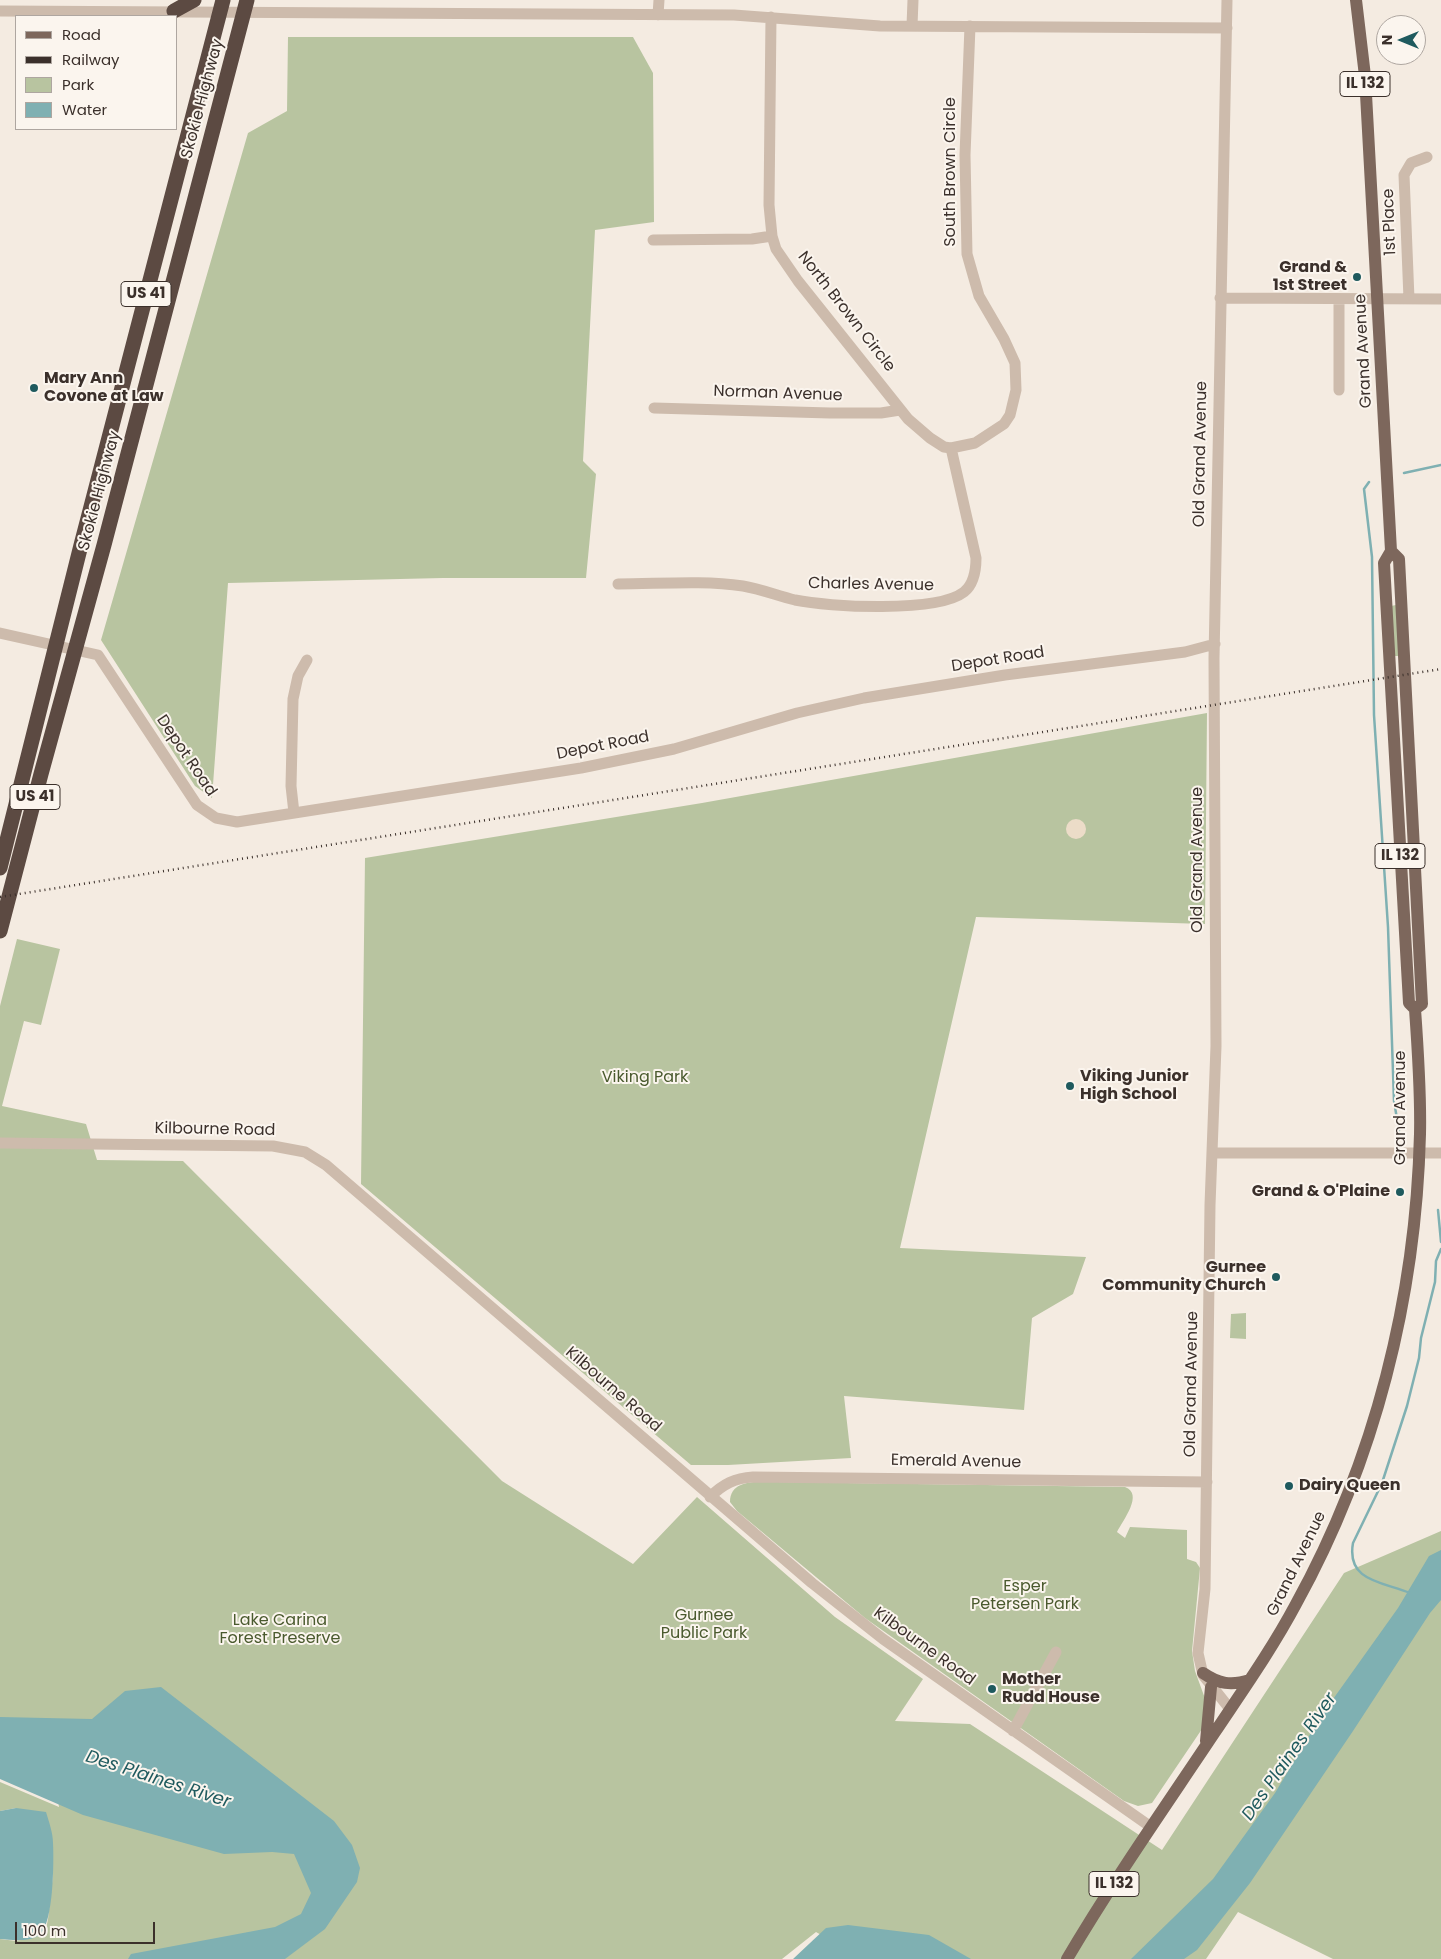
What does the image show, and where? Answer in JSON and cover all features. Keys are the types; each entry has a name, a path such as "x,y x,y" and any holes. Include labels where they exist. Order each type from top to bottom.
{"highway":[{"path":"174,12 194,0"},
{"name":"Skokie Highway","path":"0,932 245,5"},
{"name":"Skokie Highway","path":"0,868 221,6"}],"main road":[{"name":"Grand Avenue","path":"1067,1959 1151,1827 1250,1680 1297,1603 1326,1546 1354,1477 1376,1414 1387,1373 1406,1282 1414,1220 1419,1153 1420,1110 1415,1009 1422,1004 1399,559 1391,550 1365,76 1356,0"},
{"path":"1203,1673 1224,1684 1236,1684 1250,1680"},
{"path":"1205,1746 1211,1687"}],"street":[{"path":"658,15 659,0"},
{"path":"912,26 913,0"},
{"name":"Old Grand Avenue","path":"1227,0 1215,644 1216,1046 1205,1589 1198,1647 1203,1673 1211,1687 1230,1709"},
{"path":"0,11 174,12 245,5 771,17 848,24 912,26 1227,28"},
{"name":"North Brown Circle","path":"771,17 769,205 772,236 776,249 798,281 856,351 900,410 930,438 944,447 951,448"},
{"name":"South Brown Circle","path":"951,448 975,443 1004,424 1010,415 1017,376 1010,351 980,296 967,254 965,155 970,26"},
{"name":"1st Place","path":"1409,299 1404,175 1411,162 1427,157"},
{"path":"653,240 752,239 772,236"},
{"path":"1220,298 1441,299"},
{"path":"1339,390 1340,298"},
{"name":"Norman Avenue","path":"654,408 830,413 880,413 900,410"},
{"name":"Charles Avenue","path":"618,584 704,583 744,586 796,600 827,604 908,605 946,601 965,591 970,585 976,569 976,558 951,448"},
{"name":"Depot Road","path":"0,633 98,655 197,805 206,813 216,818 237,822 562,771 642,756 674,749 798,713 864,698 1025,672 1185,652 1215,644"},
{"path":"294,813 291,786 293,699 298,676 307,660"},
{"name":"Kilbourne Road","path":"0,1143 273,1146 304,1152 326,1165 710,1496 883,1639 1151,1827"},
{"path":"1213,1153 1441,1153"},
{"name":"Emerald Avenue","path":"710,1496 730,1482 753,1477 1207,1482"},
{"path":"1012,1731 1056,1652"}],"green space":[{"path":"288,37 633,37 653,73 654,222 595,230 583,461 596,474 586,578 443,578 228,583 212,798 195,786 101,640 248,133 287,111"},
{"path":"1396,605 1399,656 1394,656 1391,606"},
{"name":"Viking Park","path":"1207,713 1205,924 976,917 900,1248 1086,1257 1073,1294 1032,1318 1024,1410 844,1396 851,1458 728,1465 691,1465 361,1184 365,858 702,803"},
{"name":"Lake Carina Forest Preserve","path":"17,939 60,949 41,1025 24,1021 2,1106 86,1124 97,1160 183,1161 502,1481 633,1564 697,1497 835,1617 923,1679 895,1721 970,1724 1162,1850 1344,1573 1441,1531 1441,1959 1333,1959 1238,1912 1206,1959 863,1959 816,1932 782,1959 0,1959 0,1939 16,1941 39,1936 46,1929 53,1875 16,1808 0,1811 0,1782 59,1807 55,1780 0,1757 0,1006"},
{"path":"1246,1313 1246,1339 1230,1338 1231,1314"},
{"name":"Esper Petersen Park","path":"754,1482 1125,1487 1133,1495 1132,1501 1117,1532 1125,1538 1130,1527 1187,1530 1187,1559 1196,1562 1200,1568 1192,1651 1195,1671 1207,1704 1202,1729 1152,1803 1138,1806 1124,1801 865,1618 737,1511 730,1502 731,1494 735,1489 740,1485"}],"shaded area":[{"path":"1076,819 1083,822 1086,829 1083,836 1076,839 1069,836 1066,829 1069,822"}],"water":[{"path":"1441,1550 1441,1600 1430,1613 1250,1883 1197,1950 1184,1959 1131,1959 1213,1879 1275,1793 1321,1716 1398,1608 1429,1556"},
{"name":"Des Plaines River","path":"161,1687 334,1821 352,1845 360,1868 357,1882 325,1929 285,1959 128,1959 131,1954 275,1927 301,1914 311,1893 294,1854 272,1852 224,1854 83,1815 0,1779 0,1717 92,1719 125,1691"},
{"path":"16,1808 46,1812 51,1828 53,1852 52,1893 47,1920 38,1936 19,1940 0,1939 0,1811"},
{"path":"848,1925 929,1935 971,1959 793,1959 826,1928"}],"waterway":[{"path":"1404,473 1441,465"},
{"path":"1369,482 1364,489 1372,557 1374,715 1388,927 1394,1101 1399,1131"},
{"path":"1438,1210 1441,1242"},
{"path":"1410,1593 1379,1583 1361,1573 1355,1566 1352,1556 1353,1543 1382,1483 1407,1406 1435,1282 1436,1261 1441,1249"}],"railway":[{"path":"0,897 1441,669"}],"place":[{"name":"Grand & 1st Street","path":"1357,277"},
{"name":"Mary Ann Covone at Law","path":"34,388"},
{"name":"Viking Junior High School","path":"1070,1086"},
{"name":"Grand & O'Plaine","path":"1400,1192"},
{"name":"Gurnee Community Church","path":"1276,1277"},
{"name":"Dairy Queen","path":"1289,1486"},
{"name":"Mother Rudd House","path":"992,1689"}],"park label":[{"name":"Gurnee Public Park","path":"704,1625"}]}
